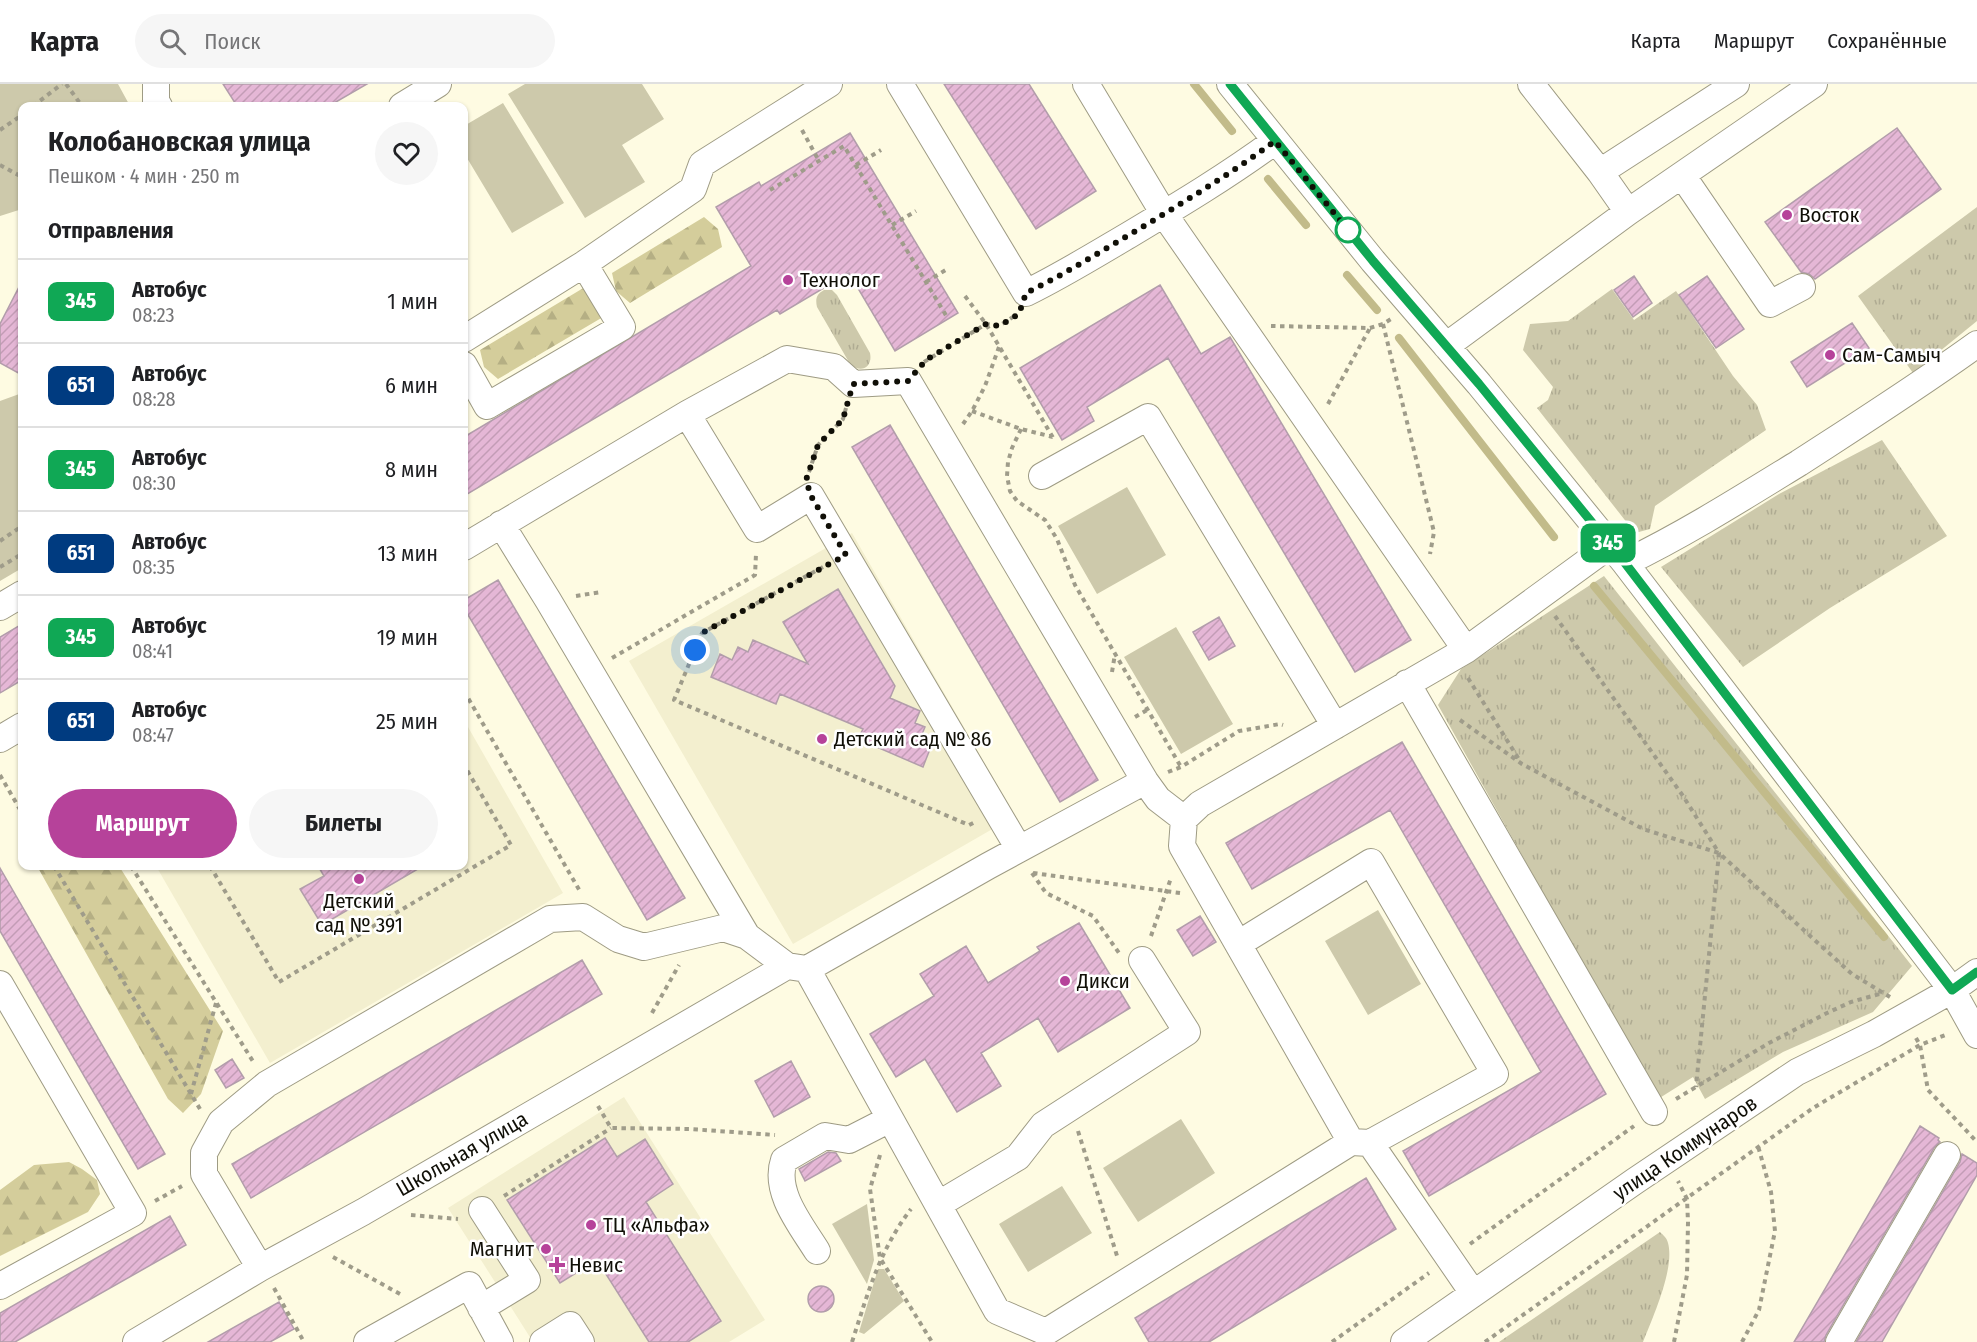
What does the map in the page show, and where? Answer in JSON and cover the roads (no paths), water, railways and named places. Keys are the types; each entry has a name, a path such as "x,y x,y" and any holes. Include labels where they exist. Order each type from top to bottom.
{"street":[{"path":"156,84 156,102"},
{"path":"409,102 438,84"},
{"path":"468,336 584,264 693,189 702,164 829,84"},
{"path":"900,84 1026,293 1050,282 1164,214 1254,157 1275,141"},
{"path":"1086,84 1164,214 1466,650"},
{"path":"1230,84 1373,261 1479,384 1618,554 1952,990 1974,1030"},
{"path":"1531,84 1600,172 1628,212"},
{"path":"1600,172 1736,84"},
{"path":"1446,346 1628,212 1815,84"},
{"path":"1682,175 1770,304 1802,286"},
{"path":"468,372 488,406 622,327 584,264"},
{"path":"1473,1293 1450,1258 1361,1143 1238,944 1182,846 1184,819 1200,804 1466,650 1541,596 1618,554 1655,549 1762,485 1914,390 1977,344"},
{"path":"468,545 687,414 787,359 834,367 853,384 908,381 1145,781 1158,799 1184,819"},
{"path":"687,414 757,529 811,496 1019,849"},
{"path":"1042,476 1148,417 1324,732"},
{"path":"501,524 591,671 747,936"},
{"path":"0,607 18,596"},
{"path":"1407,683 1654,1112"},
{"path":"0,739 18,728"},
{"name":"Школьная улица","path":"136,1342 260,1268 584,1084 1145,781"},
{"path":"260,1268 204,1174 204,1153 220,1122 267,1084 550,919 583,918 618,939 644,947 723,928 747,936 797,968 890,1119 998,1311 1044,1337 1125,1282 1361,1143 1495,1074 1371,862 1238,944"},
{"path":"935,1197 1018,1157 1043,1125 1187,1032 1143,960"},
{"name":"улица Коммунаров","path":"1404,1342 1797,1072 1874,1034 1952,990 1977,972"},
{"path":"0,984 133,1213 0,1286"},
{"path":"817,1251 786,1198 780,1171 784,1160 825,1136 849,1140 890,1119"},
{"path":"1839,1342 1947,1155"},
{"path":"481,1308 527,1280 482,1210"},
{"path":"367,1342 468,1285 500,1342"},
{"path":"543,1342 570,1325 581,1342"}],"waterway":[{"path":"1194,84 1232,131"},
{"path":"1268,179 1306,225"},
{"path":"1347,275 1377,310"},
{"path":"1399,338 1554,537"},
{"path":"1594,586 1884,937"}],"place":[{"name":"Восток","path":"1787,215"},
{"name":"Технолог","path":"788,280"},
{"name":"Сам-Самыч","path":"1830,355"},
{"name":"Детский сад № 86","path":"822,739"},
{"name":"Детский сад № 391","path":"359,879"},
{"name":"Дикси","path":"1065,981"},
{"name":"ТЦ «Альфа»","path":"591,1225"},
{"name":"Магнит","path":"546,1249"},
{"name":"Невис","path":"557,1265"}]}
